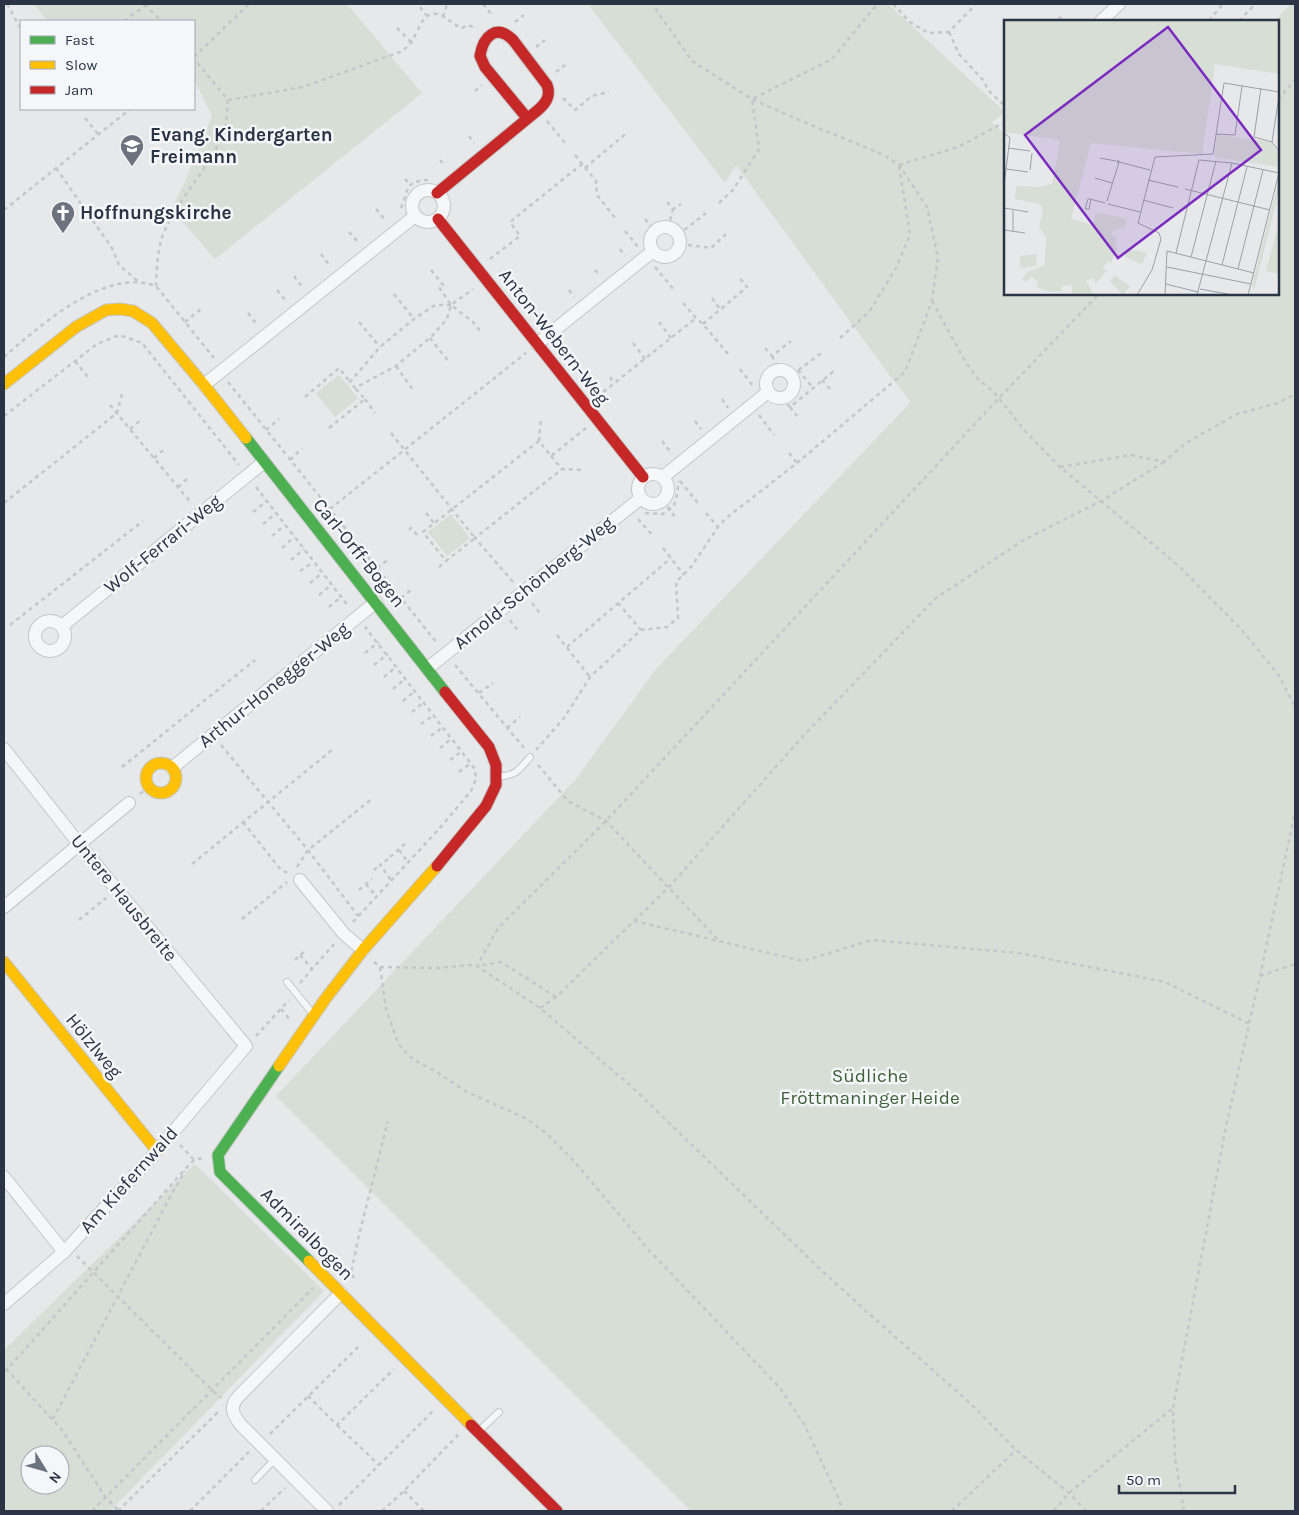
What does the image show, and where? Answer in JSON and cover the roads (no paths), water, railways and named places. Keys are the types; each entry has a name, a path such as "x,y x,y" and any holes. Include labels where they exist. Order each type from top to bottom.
{"street":[{"path":"1102,20 1118,4"},
{"path":"438,193 538,110 549,97 550,91 547,85 507,34 501,32 494,33 483,43 480,56 485,67 527,118"},
{"path":"428,190 438,193 441,196 444,210 438,218 424,222 415,216 412,202 418,193 428,190"},
{"path":"204,384 415,216"},
{"name":"Anton-Webern-Weg","path":"438,218 643,477"},
{"path":"661,228 676,236 678,249 671,256 662,257 653,251 650,242 651,238 661,228"},
{"path":"537,344 653,251"},
{"name":"Carl-Orff-Bogen","path":"4,384 76,327 106,310 120,309 133,311 152,323 204,384 489,747 496,765 496,785 486,806 454,846 362,950"},
{"path":"667,474 668,491 663,500 649,504 641,498 638,489 640,480 643,477 653,474 667,474 761,399 770,374 779,370 795,373 794,389 786,403 775,398 761,399"},
{"name":"Wolf-Ferrari-Weg","path":"62,626 264,462"},
{"name":"Arnold-Schönberg-Weg","path":"428,668 641,498"},
{"name":"Arthur-Honegger-Weg","path":"172,768 376,602"},
{"name":"Untere Hausbreite","path":"4,749 80,845 246,1046"},
{"path":"4,907 129,803"},
{"path":"294,876 344,934 362,950"},
{"name":"Admiralbogen","path":"362,950 314,1015 218,1155 220,1172 557,1511"},
{"name":"Hölzlweg","path":"4,962 157,1151"},
{"name":"Am Kiefernwald","path":"4,1304 66,1249 157,1151 246,1046"},
{"path":"4,1178 66,1249"},
{"path":"332,1509 275,1459 236,1419 232,1406 238,1397 341,1294"}],"lane":[{"path":"496,777 518,772 530,757"},
{"path":"287,982 314,1015"},
{"path":"478,1432 499,1412"},
{"path":"255,1480 275,1459"}],"place":[{"name":"Evang. Kindergarten Freimann","path":"132,167"},
{"name":"Hoffnungskirche","path":"63,234"}],"park label":[{"name":"Südliche Fröttmaninger Heide","path":"870,1087"}]}
